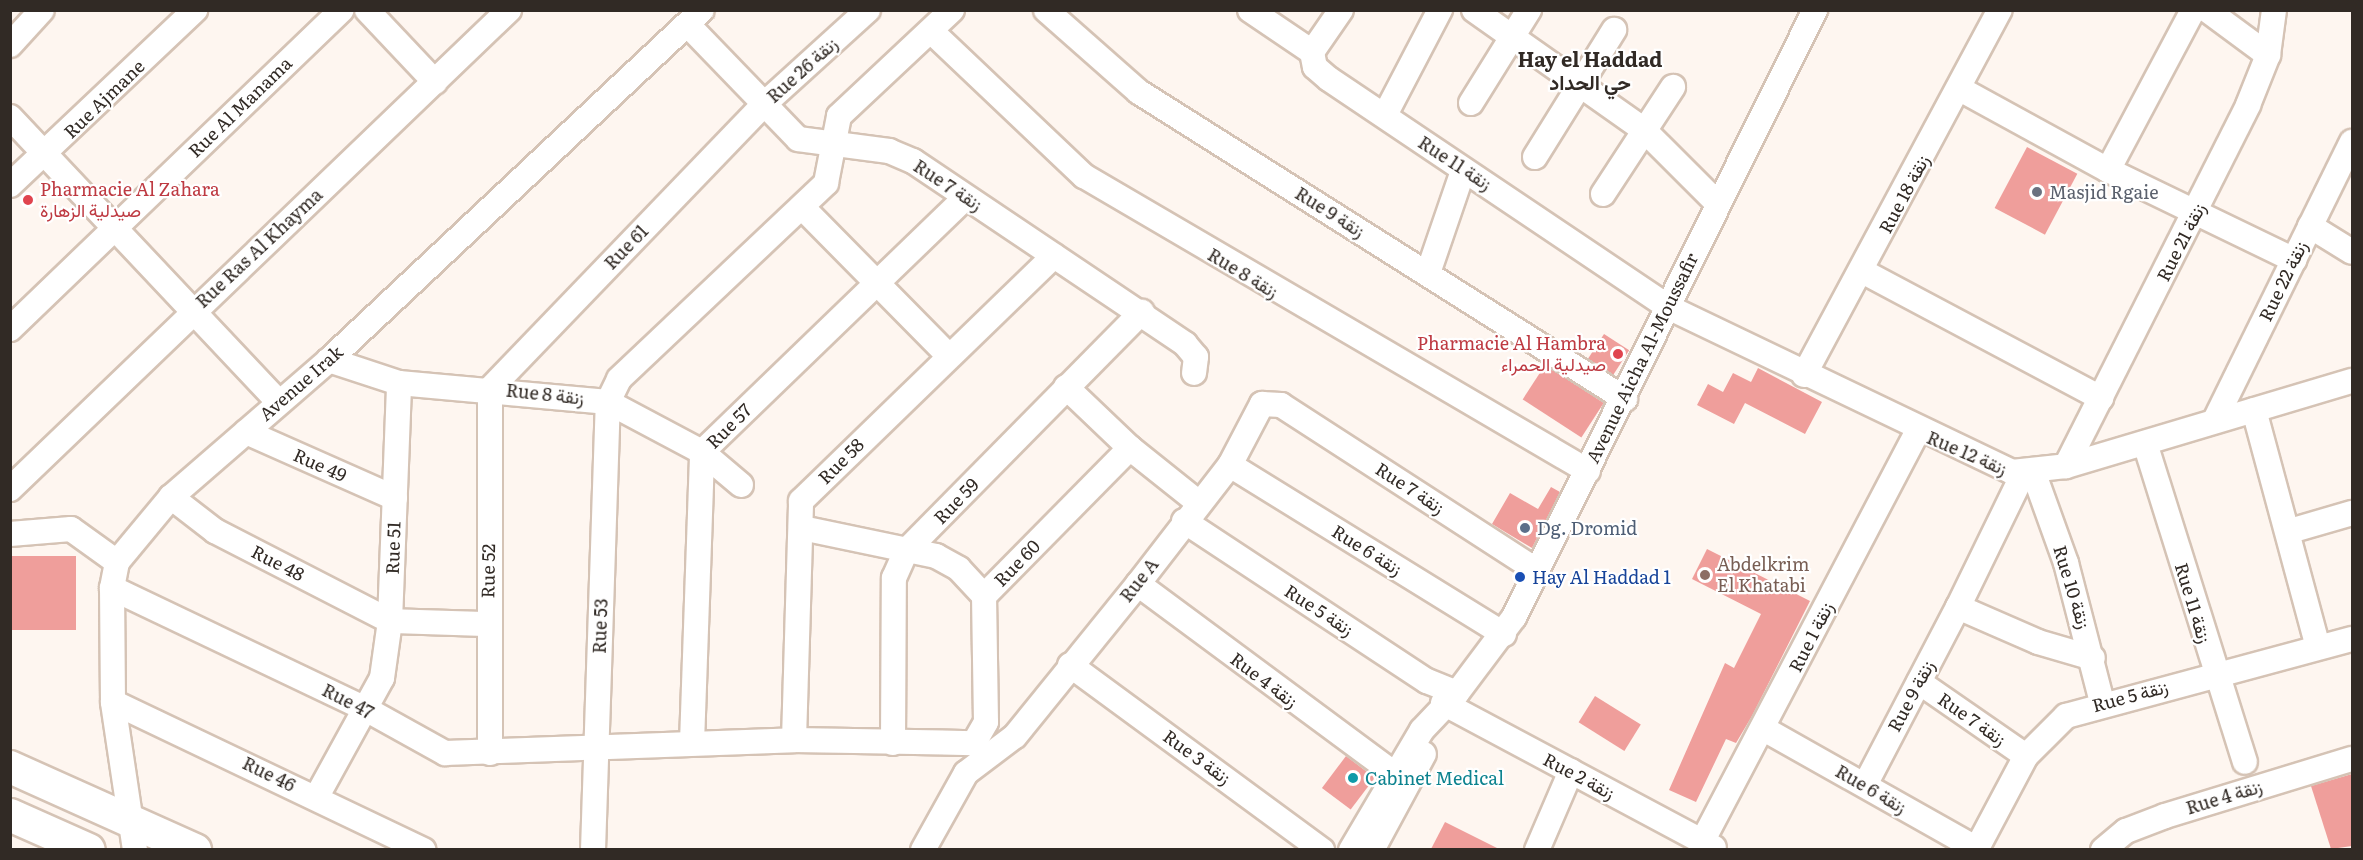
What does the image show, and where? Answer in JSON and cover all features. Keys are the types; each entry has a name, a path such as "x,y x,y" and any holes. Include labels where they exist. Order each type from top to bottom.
{"main road":[{"path":"10,766 133,835 195,849"},
{"path":"10,815 89,849"}],"street":[{"path":"10,45 42,10"},
{"name":"Rue Ajmane","path":"10,185 47,154 195,10"},
{"name":"Rue Al Manama","path":"10,329 341,10"},
{"path":"367,10 435,82"},
{"name":"Rue Ras Al Khayma","path":"11,488 195,308 509,10"},
{"name":"Rue 26 زنقة","path":"762,106 868,10"},
{"path":"608,402 619,379 826,183 839,116 952,10"},
{"name":"Rue 9 زنقة","path":"1046,10 1139,92 1625,399"},
{"name":"Rue 11 زنقة","path":"1250,10 1312,52 1315,67 1463,171 1530,209 1670,308"},
{"path":"1312,52 1341,10"},
{"path":"1385,115 1440,10"},
{"path":"1474,10 1644,130 1717,203"},
{"path":"1471,103 1529,10"},
{"name":"Rue 18 زنقة","path":"1804,375 1960,89 2000,10"},
{"path":"2108,171 2193,10"},
{"path":"2207,10 2268,55"},
{"name":"Rue 21 زنقة","path":"2066,466 2197,213 2268,55 2274,10"},
{"name":"Avenue Aicha Al-Moussafir","path":"1351,849 1394,773 1504,634 1625,399 1670,308 1717,203 1812,12"},
{"name":"Rue 7 زنقة","path":"695,18 762,106 798,139 834,147 890,151 1142,312 1192,349 1194,373"},
{"name":"Avenue Irak","path":"133,835 113,702 112,588 117,562 171,498 329,360 695,18"},
{"path":"1535,157 1614,30"},
{"name":"Rue 8 زنقة","path":"931,31 1084,176 1588,471"},
{"path":"1604,194 1674,87"},
{"path":"1960,89 2108,171 2294,260"},
{"name":"Rue 61","path":"490,389 762,106"},
{"path":"10,117 117,224 279,402"},
{"name":"Rue 22 زنقة","path":"2215,420 2352,142"},
{"path":"1428,273 1463,171"},
{"name":"Rue 57","path":"692,743 702,452 875,282 965,198"},
{"path":"802,207 948,355"},
{"path":"2310,226 2352,252"},
{"name":"Rue 58","path":"794,740 801,501 948,355 1054,256"},
{"path":"1862,271 2101,398"},
{"name":"Rue 12 زنقة","path":"1670,308 1918,431 2028,474"},
{"name":"Rue 59","path":"893,743 894,578 906,551 1142,312"},
{"name":"Rue 8 زنقة","path":"329,360 399,383 490,389 608,402 702,452 741,485"},
{"path":"2028,474 2066,466 2352,381"},
{"name":"Rue 51","path":"316,798 382,678 390,621 399,383"},
{"name":"Rue 5 زنقة","path":"1066,387 1130,448 1191,512 1451,700"},
{"name":"Rue 52","path":"490,389 488,624 490,753"},
{"name":"Rue A","path":"923,849 948,796 980,752 1015,736 1070,665 1138,584 1191,512 1230,465 1256,409 1270,401 1281,405"},
{"name":"Rue 53","path":"593,849 608,402"},
{"name":"Rue 7 زنقة","path":"1281,405 1538,571"},
{"path":"2254,410 2290,531 2318,647"},
{"name":"Rue 1 زنقة","path":"1709,846 1764,729 1918,431"},
{"name":"Rue 49","path":"246,432 394,498"},
{"name":"Rue 11 زنقة","path":"2145,443 2215,675 2245,762"},
{"name":"Rue 60","path":"980,752 986,722 984,596 1130,448"},
{"name":"Rue 6 زنقة","path":"1230,465 1504,634"},
{"name":"Rue 9 زنقة","path":"1865,785 2028,474"},
{"name":"Rue 10 زنقة","path":"2028,474 2093,658 2102,702"},
{"name":"Rue 48","path":"171,498 215,531 390,621"},
{"path":"2290,531 2352,513"},
{"path":"802,528 936,556 959,569 984,596"},
{"path":"10,534 71,529 117,562"},
{"name":"Rue 4 زنقة","path":"1138,584 1394,773"},
{"name":"Rue 47","path":"112,588 364,708 435,750 490,753 596,745 794,740 893,743 980,752"},
{"path":"1958,607 2038,642 2093,658"},
{"path":"390,621 488,624"},
{"name":"Rue 5 زنقة","path":"1976,849 2026,756 2066,716 2102,702 2318,647 2352,641"},
{"name":"Rue 3 زنقة","path":"1070,665 1323,849"},
{"name":"Rue 7 زنقة","path":"1919,682 2026,756"},
{"name":"Avenue Aicha Al-Moussafir","path":"1372,849 1451,700"},
{"name":"Rue 2 زنقة","path":"1451,700 1571,771 1709,846"},
{"name":"Rue 46","path":"113,702 423,849"},
{"name":"Rue 6 زنقة","path":"1764,729 1976,849"},
{"name":"Rue 4 زنقة","path":"2103,849 2126,831 2165,816 2352,759"},
{"path":"1537,849 1571,771"}],"building":[{"name":"Masjid Rgaie","path":"2027,147 2077,174 2045,235 1995,208"},
{"path":"1604,334 1629,350 1613,375 1588,359"},
{"path":"1545,365 1604,403 1581,438 1523,399"},
{"path":"1758,368 1822,402 1805,434 1745,403 1734,424 1697,405 1708,384 1723,392 1733,373 1751,382"},
{"path":"1551,487 1560,492 1532,548 1492,524 1510,493 1538,509"},
{"path":"1707,549 1810,601 1752,716 1736,743 1726,739 1696,802 1669,790 1725,663 1734,668 1761,614 1692,579"},
{"path":"10,556 76,556 76,630 10,630"},
{"path":"1595,696 1641,725 1624,751 1579,722"},
{"name":"Cabinet Medical","path":"1346,756 1375,778 1351,810 1322,788"},
{"path":"2352,774 2352,846 2331,849 2311,786"},
{"path":"1445,822 1499,849 1431,849"}],"place":[{"name":"Masjid Rgaie","path":"2037,192"},
{"name":"Pharmacie Al Zahara صيدلية الزهارة","path":"28,200"},
{"name":"Pharmacie Al Hambra صيدلية الحمراء","path":"1618,354"},
{"name":"Dg. Dromid","path":"1525,528"},
{"name":"Abdelkrim El Khatabi","path":"1705,575"},
{"name":"Hay Al Haddad 1","path":"1520,577"},
{"name":"Cabinet Medical","path":"1353,778"}],"district":[{"name":"Hay el Haddad حي الحداد","path":"1590,70"}]}
